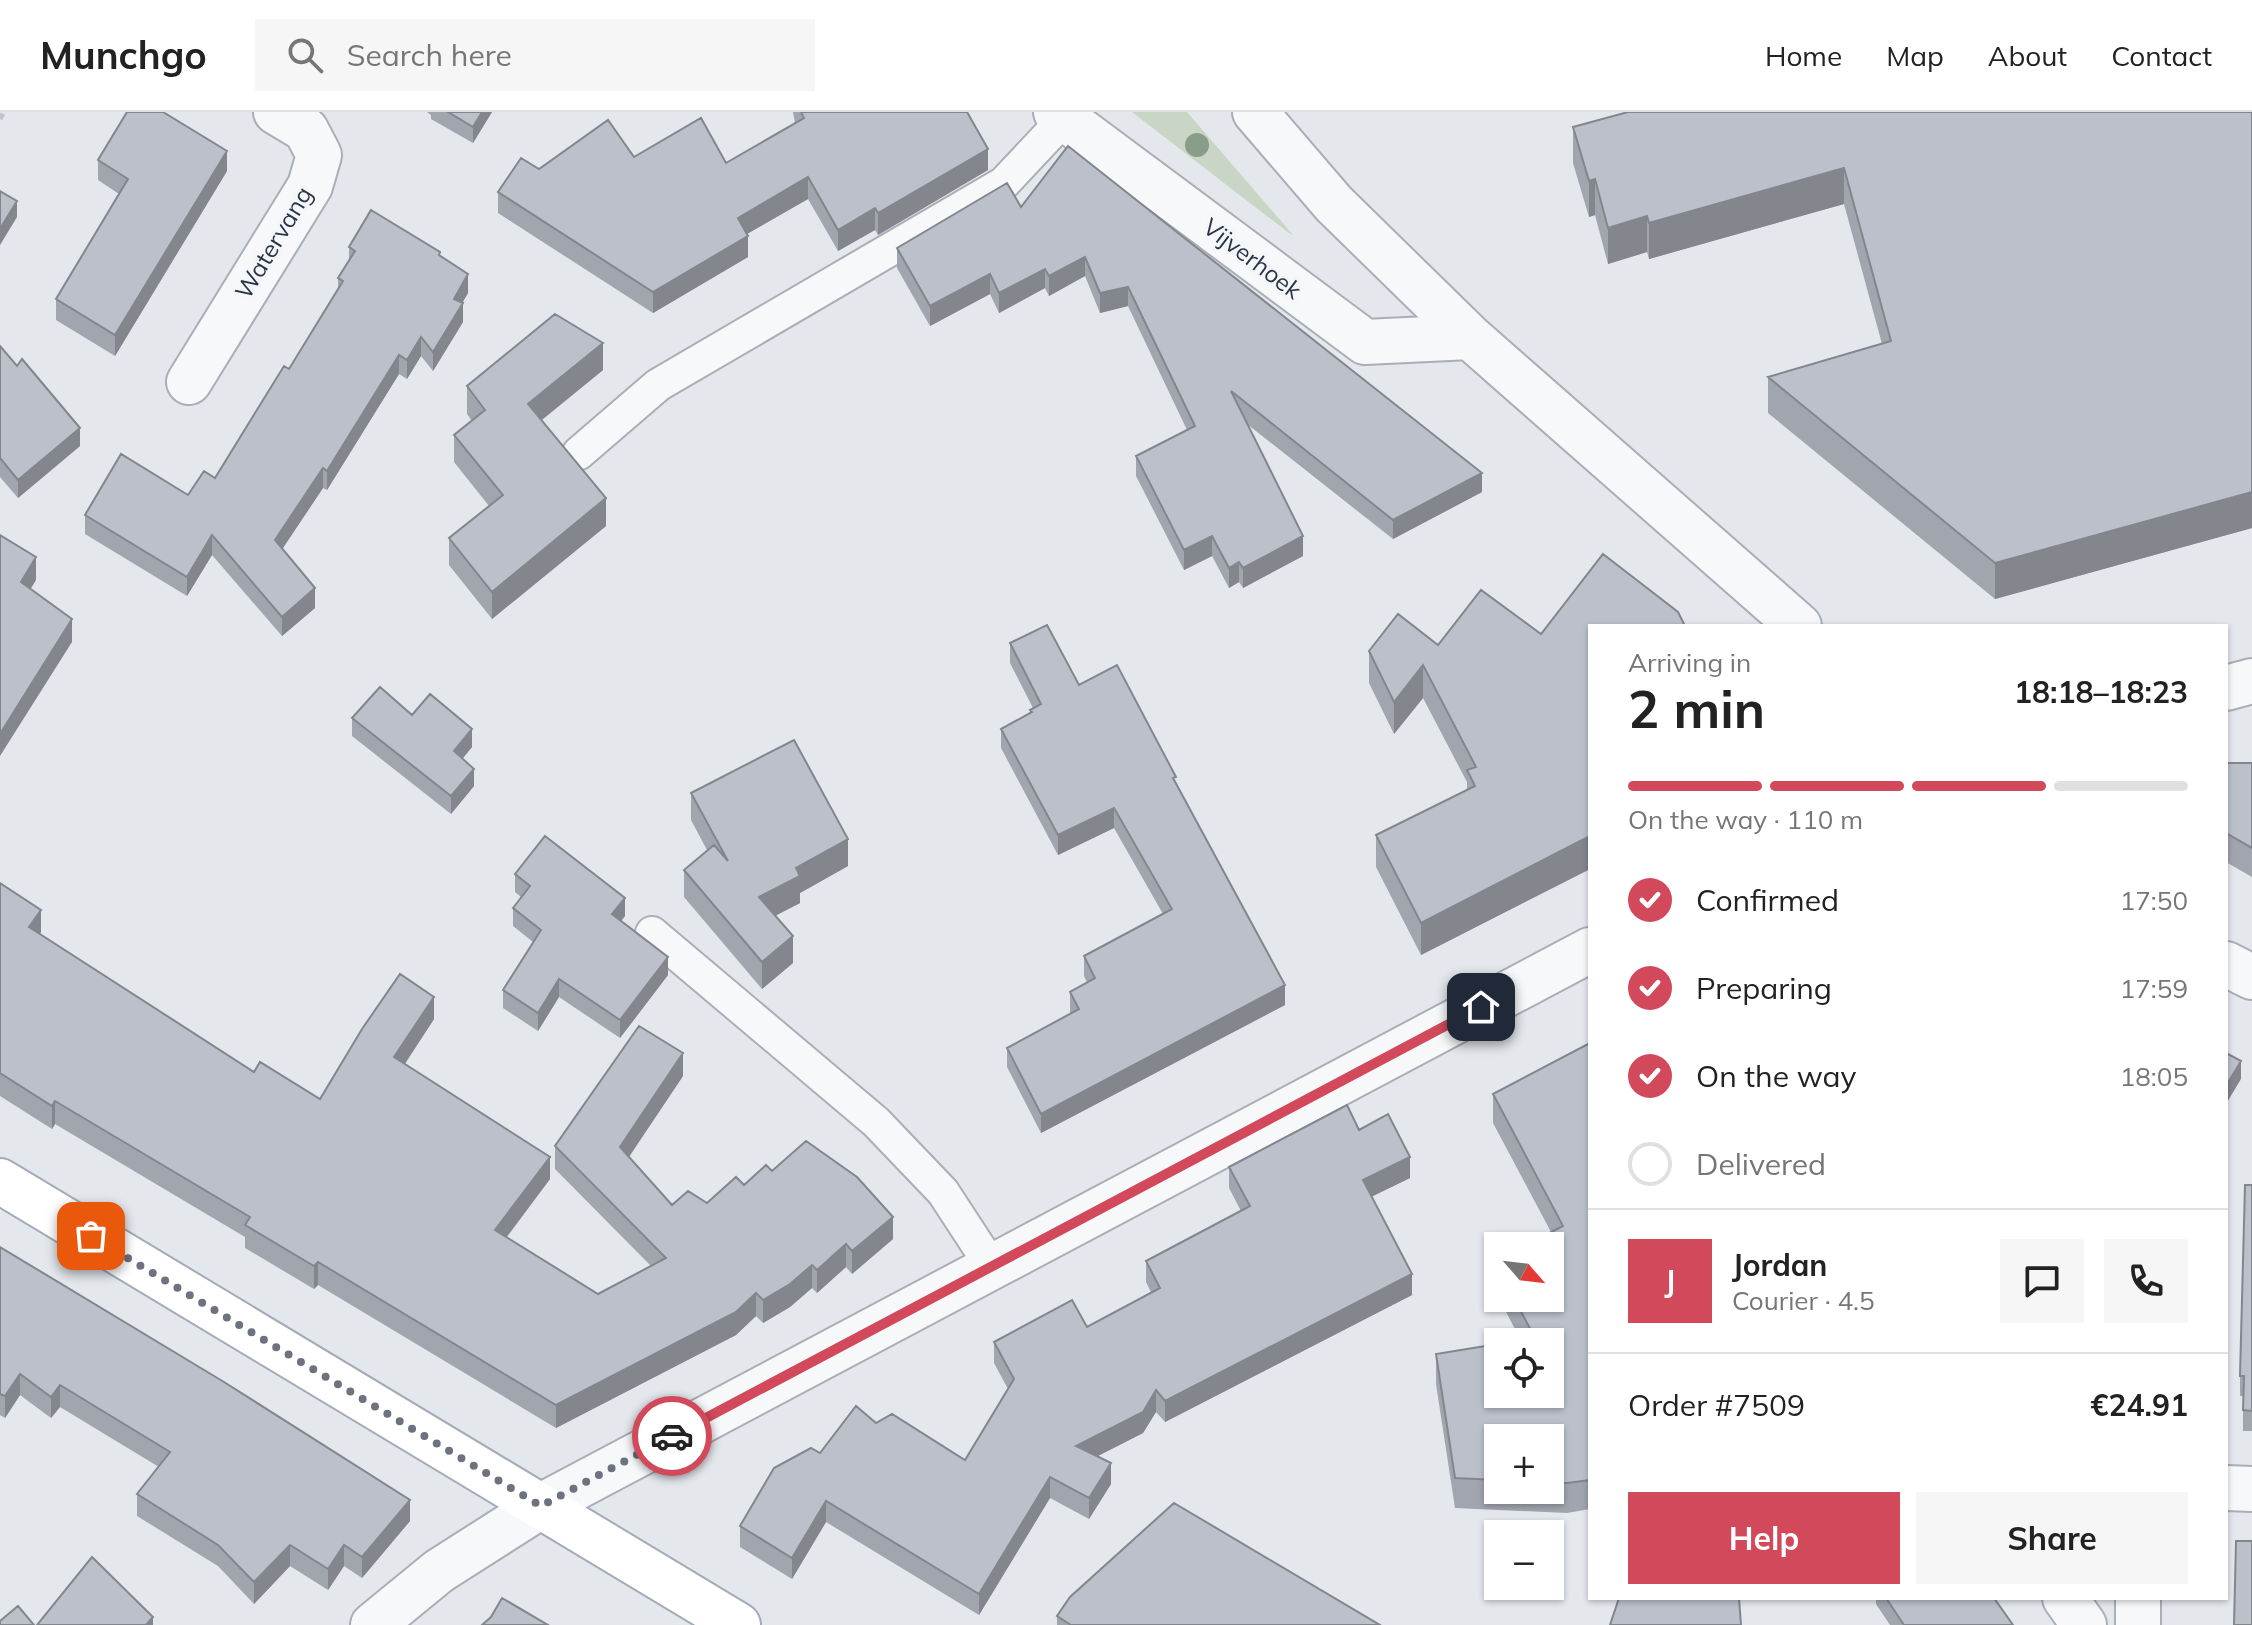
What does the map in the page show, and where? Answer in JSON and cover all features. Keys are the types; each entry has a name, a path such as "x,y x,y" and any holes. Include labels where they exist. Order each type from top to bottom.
{"main road":[{"path":"0,1181 738,1625"}],"street":[{"name":"Watervang","path":"189,382 310,186 319,155 306,130 276,112"},
{"path":"1255,112 1334,204 1470,337 1797,624"},
{"name":"Vijverhoek","path":"1060,115 1365,342 1470,337"},
{"path":"2228,687 2252,681"},
{"path":"373,1625 439,1571 541,1506 1588,951"},
{"path":"2228,965 2252,977"},
{"path":"2228,1488 2252,1489"},
{"path":"2066,1600 2084,1625"},
{"path":"2138,1600 2138,1625"}],"lane":[{"path":"579,453 658,385 1004,183 1060,115"},
{"path":"652,933 876,1122 943,1192 992,1267"}],"path":[{"path":"0,119 4,112"}],"green space":[{"path":"1132,112 1187,112 1293,235 1289,233"}],"building":[{"path":"127,112 163,112 227,151 115,335 56,299 128,179 98,160"},
{"path":"448,112 482,112 473,127"},
{"path":"801,112 967,112 988,149 878,213 875,208 838,230 808,177 738,218 748,236 653,292 498,192 521,158 539,169 608,120 634,157 701,118 726,163 804,118"},
{"path":"1628,112 2252,112 2252,492 1995,563 1768,377 1891,341 1844,168 1649,223 1647,216 1608,228 1595,179 1589,181 1573,127"},
{"path":"1068,146 1482,473 1393,520 1231,391 1303,536 1243,568 1239,562 1229,568 1212,536 1184,550 1136,456 1195,426 1128,287 1100,293 1085,257 1049,276 1045,269 999,293 990,274 930,306 897,248 1007,183 1021,207"},
{"path":"0,191 17,201 0,229"},
{"path":"371,210 440,252 439,255 468,274 454,299 463,303 433,352 421,337 407,360 399,355 327,471 323,468 275,540 315,588 282,617 212,535 187,577 85,515 121,454 188,495 204,471 215,478 284,366 289,369 343,281 338,278 355,251 349,247"},
{"path":"555,314 603,343 528,404 606,498 492,592 449,538 503,495 454,435 485,410 467,386"},
{"path":"0,346 17,366 22,359 80,428 18,480 0,458"},
{"path":"0,535 36,557 21,582 72,619 0,734"},
{"path":"1603,554 1678,612 1684,624 1588,624 1588,837 1421,923 1376,835 1475,786 1467,770 1476,767 1423,665 1394,702 1369,651 1398,614 1438,645 1481,590 1541,634"},
{"path":"1047,625 1079,685 1117,665 1176,777 1173,778 1285,985 1041,1114 1007,1048 1079,1009 1070,992 1095,978 1084,956 1172,909 1114,808 1058,835 1001,729 1041,704 1010,643"},
{"path":"380,687 412,715 430,694 472,729 454,751 474,769 451,796 352,718"},
{"path":"794,740 848,839 796,868 800,876 759,897 793,936 762,962 684,870 714,845 728,861 691,793"},
{"path":"2228,763 2252,763 2252,848 2228,834"},
{"path":"545,836 625,898 612,914 668,957 620,1020 559,979 538,1013 503,990 541,930 513,908 530,886 515,874"},
{"path":"0,883 41,910 29,927 254,1072 260,1062 320,1099 400,974 434,997 394,1057 550,1157 495,1230 598,1294 666,1258 555,1146 639,1026 683,1053 620,1147 672,1205 688,1191 707,1203 736,1177 744,1185 766,1165 772,1171 806,1141 857,1177 893,1217 852,1251 846,1244 817,1270 812,1265 790,1284 763,1300 756,1293 736,1312 556,1405 318,1262 314,1266 245,1225 250,1217 55,1101 52,1106 0,1073"},
{"path":"1588,1044 1588,1480 1564,1483 1564,1424 1484,1424 1484,1479 1455,1478 1436,1354 1484,1346 1484,1408 1564,1408 1564,1328 1530,1328 1521,1312 1564,1312 1564,1232 1552,1232 1563,1226 1493,1094"},
{"path":"2228,1054 2241,1061 2228,1083"},
{"path":"1347,1105 1359,1130 1388,1114 1410,1157 1363,1180 1412,1274 1165,1401 1156,1390 1143,1412 1076,1446 1111,1463 1089,1498 1050,1477 979,1594 826,1501 792,1558 740,1526 774,1468 811,1448 820,1453 856,1406 876,1423 892,1414 965,1460 1014,1379 994,1342 1072,1300 1087,1327 1160,1288 1146,1261 1250,1206 1229,1167"},
{"path":"2245,1185 2252,1185 2252,1411 2243,1410 2244,1376 2240,1376"},
{"path":"0,1247 224,1382 410,1500 362,1557 344,1545 328,1569 290,1545 254,1582 218,1545 137,1494 170,1452 60,1385 51,1397 20,1374 5,1396 0,1394"},
{"path":"1174,1503 1380,1625 1071,1625 1057,1616 1070,1597"},
{"path":"2236,1541 2252,1541 2252,1625 2234,1625"},
{"path":"92,1557 153,1617 146,1625 37,1625"},
{"path":"502,1598 548,1625 482,1625 491,1617"},
{"path":"1618,1600 1739,1600 1741,1625 1610,1625"},
{"path":"1887,1600 1995,1600 2013,1625 1904,1625"},
{"path":"18,1606 34,1625 0,1625 0,1621"}],"way so far":[{"path":"91,1236 541,1506 672,1436"}],"route":[{"path":"672,1436 1481,1007"}]}
